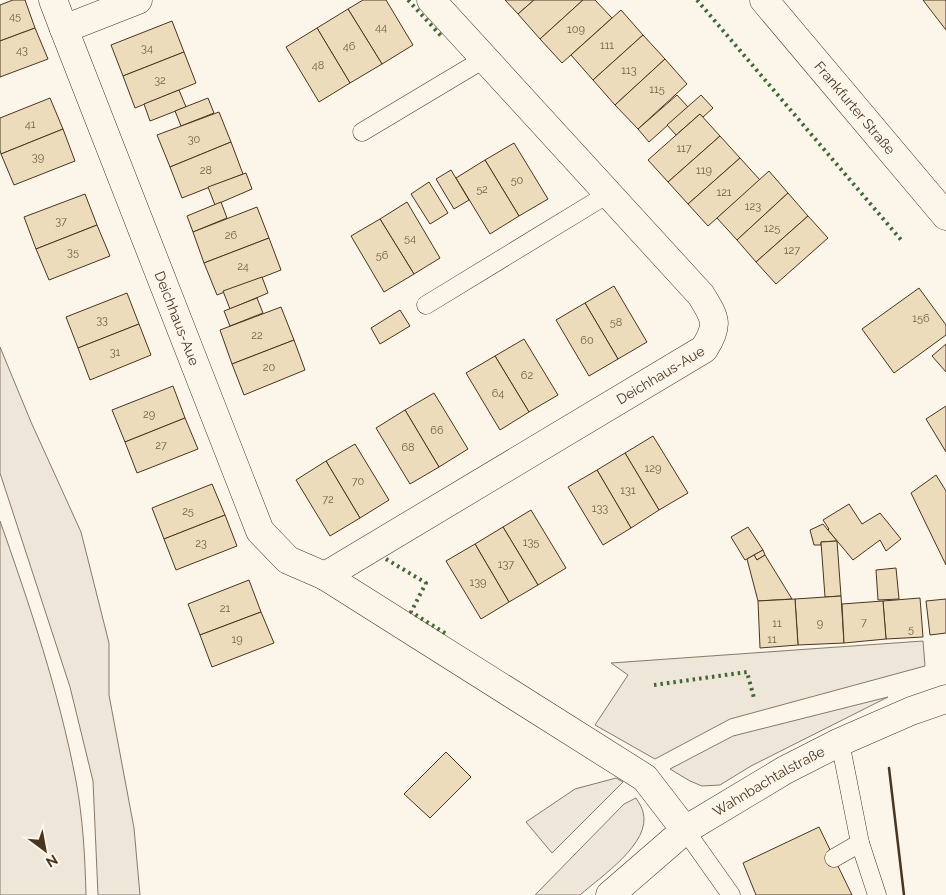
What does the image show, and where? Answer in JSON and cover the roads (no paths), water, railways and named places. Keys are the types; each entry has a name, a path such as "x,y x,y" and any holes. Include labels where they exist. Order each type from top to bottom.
{"street":[{"name":"Deichhaus-Aue","path":"53,0 260,531 288,560 325,576 645,778 685,830"},
{"path":"64,29 138,0"},
{"name":"Deichhaus-Aue","path":"325,576 704,349 712,337 715,325 710,310 701,294 431,0"},
{"name":"Frankfurter Straße","path":"764,0 946,216"},
{"name":"Wahnbachtalstraße","path":"610,895 685,830 785,770 840,742 911,711 946,699"}],"lane":[{"path":"362,132 484,59"},
{"path":"426,306 608,194"},
{"path":"840,742 860,843 877,895"},
{"path":"685,830 731,895"},
{"path":"834,858 860,843"}]}
